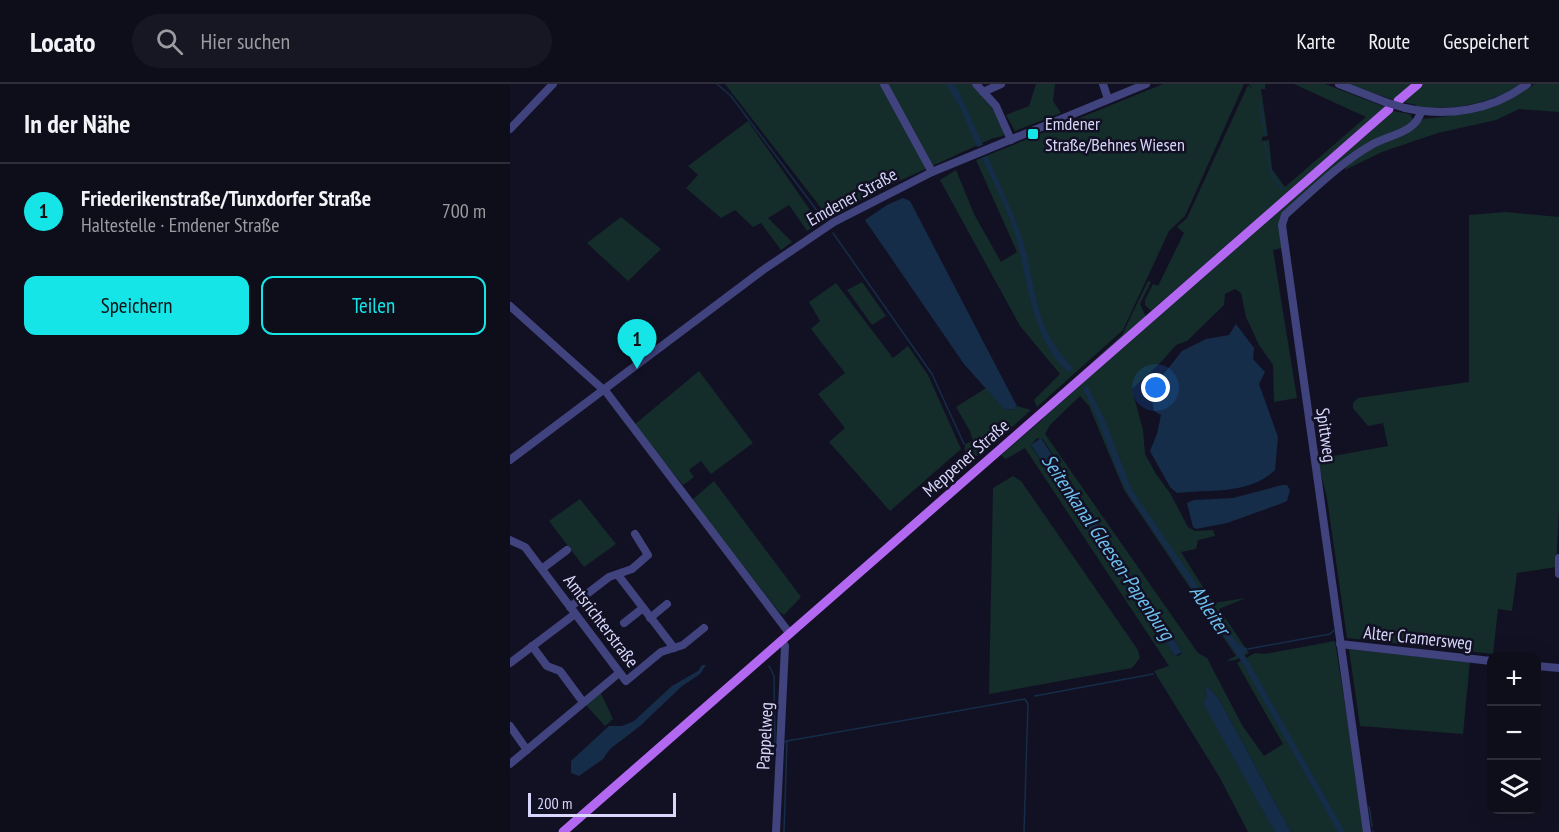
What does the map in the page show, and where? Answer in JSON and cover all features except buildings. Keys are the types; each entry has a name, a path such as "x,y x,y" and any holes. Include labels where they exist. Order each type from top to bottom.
{"main road":[{"path":"1402,104 1418,84"},
{"name":"Meppener Straße","path":"563,832 786,638 1387,105"}],"street":[{"path":"510,129 554,84"},
{"path":"885,84 932,172"},
{"path":"976,84 1003,118 1011,140"},
{"path":"983,92 1001,84"},
{"path":"1102,84 1108,99"},
{"name":"Emdener Straße","path":"510,460 807,240 877,198 932,172 1146,84"},
{"path":"1339,84 1387,105 1402,104 1421,111 1467,110 1495,102 1527,84"},
{"name":"Spittweg","path":"1367,832 1282,225 1285,215 1356,154 1410,128 1419,120 1421,111"},
{"path":"510,306 603,390 786,638"},
{"path":"510,663 609,577 632,569 648,555 635,534"},
{"name":"Amtsrichterstraße","path":"510,540 525,547 543,568 626,681 661,652 674,648"},
{"path":"543,568 567,550"},
{"path":"1559,558 1559,574"},
{"path":"618,575 674,648 683,645 704,628"},
{"path":"650,618 667,604"},
{"path":"624,623 643,609"},
{"name":"Pappelweg","path":"776,832 786,638"},
{"name":"Alter Cramersweg","path":"1340,644 1487,661"},
{"path":"532,646 547,666 560,671 583,702"},
{"path":"1541,666 1559,668"},
{"path":"510,764 619,673"},
{"path":"510,726 527,750"}],"green space":[{"path":"725,84 971,84 997,114 1004,133 1003,136 991,139 884,188 828,217"},
{"path":"1036,84 1055,84 1053,101 1061,113 1015,131 1006,115 1029,106"},
{"path":"1163,84 1244,84 1185,216 1169,231 1123,330 1037,407 1034,400 1060,374 1020,326 940,180 956,170 974,214 1001,262 1017,252 976,160"},
{"path":"1249,84 1265,84 1265,89 1261,89 1268,136 1262,137 1262,141 1269,140 1272,169 1285,187 1366,117 1294,84 1325,84 1385,107 1151,311 1145,305 1145,300 1153,284 1158,286 1184,233 1177,227 1187,218 1248,85 1253,89"},
{"path":"1346,84 1412,84 1394,100"},
{"path":"1423,84 1521,84 1496,97 1458,107 1416,107 1416,105 1403,102"},
{"path":"1535,84 1559,84 1559,112 1519,109 1496,120 1438,133 1382,152 1345,170 1346,165 1357,156 1414,127 1423,119 1466,114 1495,106"},
{"path":"1393,111 1410,114 1413,120 1410,124 1373,141 1284,213 1282,248 1273,250 1297,398 1274,402 1273,365 1259,345 1246,317 1241,293 1235,289 1225,294 1224,305 1187,341 1176,345 1132,389 1143,430 1145,454 1156,474 1170,493 1188,527 1195,531 1213,530 1215,536 1198,540 1196,549 1181,552 1213,603 1246,598 1219,609 1249,653 1235,660 1226,661 1236,656 1124,490 1089,406 1080,396 1050,425 1045,434 1198,653 1207,658 1242,725 1264,756 1283,744 1237,663 1255,653 1264,654 1335,641 1365,832 1291,832 1219,699 1208,687 1205,688 1207,697 1275,832 1248,832 1220,778 1154,671 1169,666 1025,448 1006,459 1001,455 1043,419 1042,416","holes":["1042,438 1182,652 1175,656 1031,446 1036,439"]},
{"path":"748,121 819,223 807,231 789,205 768,218 792,242 781,250 761,223 753,227 735,210 721,218 686,188 698,175 688,166"},
{"path":"1506,212 1559,217 1559,508 1556,567 1517,573 1512,611 1498,609 1493,652 1487,653 1347,638 1327,498 1317,459 1388,446 1383,423 1368,426 1353,408 1353,403 1358,398 1469,382 1469,215"},
{"path":"621,217 661,249 628,281 587,243"},
{"path":"1148,281 1151,282 1140,304 1146,317 1037,412 1122,335"},
{"path":"862,282 886,316 872,325 847,290"},
{"path":"836,283 893,358 908,346 928,375 961,449 890,511 829,442 845,428 818,394 845,373 811,329 820,321 809,302"},
{"path":"699,371 753,443 711,474 701,461 689,470 694,477 683,485 634,425"},
{"path":"986,388 1005,410 1014,409 1017,406 1031,410 981,455 965,458 965,444 973,441 956,407"},
{"path":"1013,476 1021,481 1138,650 1140,658 1132,668 989,694 993,488"},
{"path":"714,481 801,597 784,615 779,612 692,500"},
{"path":"580,499 616,544 584,567 549,521"},
{"path":"1349,649 1470,662 1463,734 1360,726"},
{"path":"600,691 613,719 605,726 585,704"}],"water":[{"path":"946,84 954,84 958,90 983,145 977,147 961,109"},
{"path":"987,156 1023,241 1043,322 1050,337 1073,368 1069,373 1056,359 1038,326 1012,224 982,158"},
{"path":"903,198 910,201 1017,406 1014,409 1005,410 964,364 865,220 887,205"},
{"path":"1236,324 1254,348 1253,359 1265,372 1259,384 1278,437 1275,470 1254,484 1242,487 1177,493 1170,487 1150,451 1161,415 1154,411 1151,394 1155,385 1182,351 1206,339 1229,335"},
{"name":"Ableiter","path":"1087,385 1104,418 1132,490 1238,644 1248,649 1244,654 1345,832 1338,832 1243,664 1129,495 1083,390"},
{"name":"Seitenkanal Gleesen-Papenburg","path":"1041,438 1182,652 1175,656 1031,445"},
{"path":"1287,485 1290,490 1287,501 1227,523 1196,529 1193,527 1187,503 1194,500 1233,498"},
{"path":"702,665 706,665 700,674 682,686 640,726 610,749 603,759 579,776 571,773 571,761 609,726 622,726 634,721 672,686 698,671"},
{"path":"1208,687 1219,699 1291,832 1275,832 1203,703 1207,697 1205,688"}],"waterway":[{"path":"717,84 731,96 824,220"},
{"path":"1260,102 1265,135"},
{"path":"1265,142 1271,173 1282,190"},
{"path":"833,233 932,374 964,444"},
{"path":"1248,649 1330,634 1334,630"},
{"path":"769,666 774,676 775,743"},
{"path":"1035,696 1153,674"},
{"path":"787,741 1025,699 1028,704 1024,832"},
{"path":"784,742 787,741 784,832"},
{"path":"1369,807 1372,826"}],"place":[{"name":"Emdener Straße/Behnes Wiesen","path":"1033,134"},
{"name":"Friederikenstraße/Tunxdorfer Straße","path":"637,369"}]}
